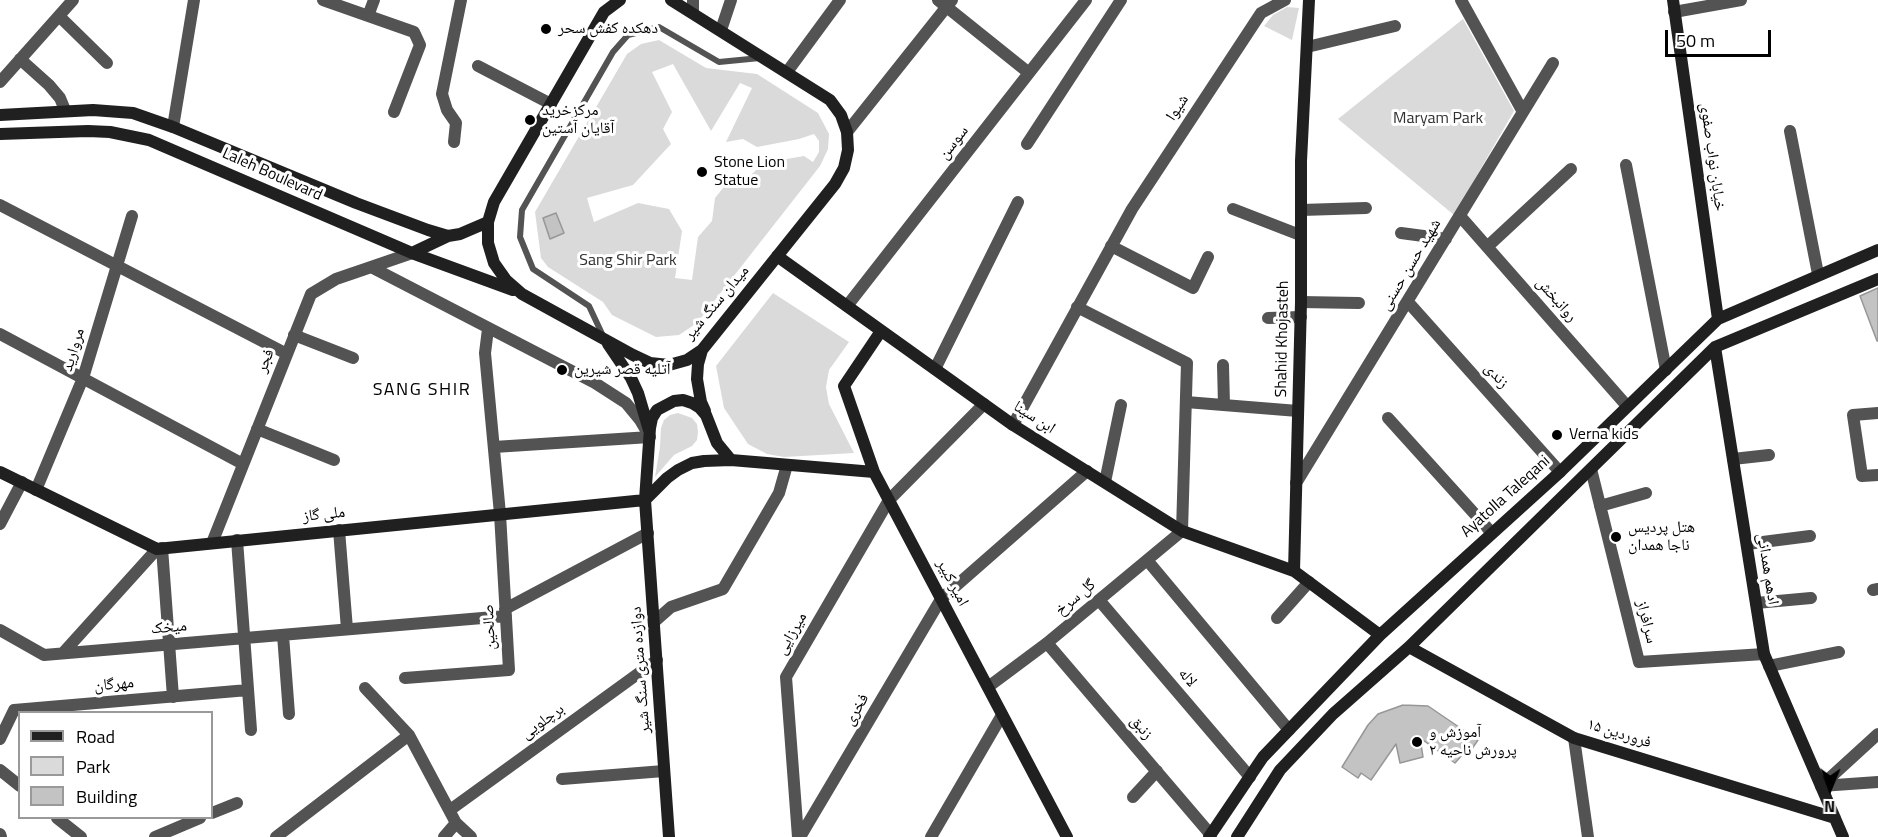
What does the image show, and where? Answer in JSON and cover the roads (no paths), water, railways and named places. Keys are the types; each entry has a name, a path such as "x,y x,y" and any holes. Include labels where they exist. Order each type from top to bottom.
{"main road":[{"path":"598,0 604,12"},
{"name":"میدان سنگ شیر","path":"620,0 604,12 494,202 488,222 488,243 494,263 506,280 522,294 650,363 669,365 687,360 702,350 835,184 844,168 848,150 847,132 841,115 830,100 721,30 693,6 671,0"},
{"name":"Shahid Khojasteh","path":"1294,571 1301,317 1301,161 1309,0"},
{"name":"خیابان نواب صفوی","path":"1673,6 1718,319"},
{"name":"Laleh Boulevard","path":"0,115 65,110 115,111 150,118 356,204 448,236"},
{"name":"Laleh Boulevard","path":"0,134 88,131 110,132 150,140 412,253 522,294"},
{"path":"412,253 448,236 460,234 488,222"},
{"name":"Ayatolla Taleqani","path":"1210,836 1263,757 1380,635 1491,532 1560,472 1718,319 1878,250"},
{"name":"ابن سینا","path":"777,256 1013,425 1182,531 1294,571"},
{"path":"1237,837 1280,770 1332,714 1409,646 1715,347 1878,279"},
{"name":"امیر کبیر","path":"881,331 844,386 874,472 988,687 1062,834"},
{"path":"605,340 638,393 650,437"},
{"name":"ادهم همدانی","path":"1715,347 1767,660 1843,837"},
{"path":"702,350 697,379 701,402 717,443 730,460"},
{"path":"650,437 652,418 665,404 683,400 700,408 706,415"},
{"name":"دوازده متری سنگ شیر","path":"650,437 645,500 664,771 671,835"},
{"path":"645,500 668,478 692,463 730,460 874,472"},
{"path":"0,472 159,549"},
{"path":"1537,493 1551,508"},
{"name":"ملی گاز","path":"159,549 645,500"},
{"path":"1294,571 1380,635"},
{"name":"۱۵ فروردین","path":"1409,646 1574,738 1835,818"}],"street":[{"path":"0,82 73,0"},
{"path":"173,126 195,0"},
{"path":"323,0 414,32 420,45 394,112"},
{"path":"368,16 374,0"},
{"path":"453,142 456,123 447,110 442,94 461,0"},
{"path":"721,30 731,0"},
{"path":"787,72 840,0"},
{"name":"سوسن","path":"847,306 1086,0"},
{"path":"1027,144 1121,0"},
{"name":"شیوا","path":"1013,425 1132,208 1261,13 1285,0"},
{"path":"1461,0 1523,112"},
{"path":"1673,6 1742,0"},
{"path":"847,132 946,2 1029,73"},
{"path":"59,16 107,63"},
{"path":"1306,47 1395,26"},
{"path":"20,59 50,85 60,98 65,110"},
{"name":"شهید حسن حسنی","path":"1296,483 1553,63"},
{"path":"478,66 551,104"},
{"path":"1790,130 1818,274"},
{"path":"1626,165 1666,370"},
{"path":"1487,247 1572,169"},
{"path":"935,369 1018,202"},
{"path":"0,205 287,354"},
{"path":"1301,210 1366,208"},
{"path":"1233,209 1300,235"},
{"name":"مروارید","path":"36,490 83,378 132,216"},
{"name":"روانبخش","path":"1460,216 1627,406"},
{"path":"1401,233 1446,239"},
{"path":"1111,246 1193,288 1208,257"},
{"name":"فجر","path":"212,543 310,294 336,279 412,253"},
{"path":"371,267 595,383 626,403 650,437 494,447"},
{"path":"1301,302 1359,303"},
{"name":"زندی","path":"1408,302 1560,472"},
{"path":"1077,308 1187,363 1182,531"},
{"path":"1268,318 1301,317"},
{"name":"صالحین","path":"405,678 509,670 500,514 485,353 488,329"},
{"path":"0,334 243,464"},
{"path":"294,335 353,358"},
{"path":"1223,365 1224,405"},
{"path":"1186,402 1298,411"},
{"name":"میرزایی","path":"799,837 786,677 889,500 984,404"},
{"path":"1105,482 1121,405"},
{"path":"1878,413 1853,415 1862,476 1878,475"},
{"path":"1388,418 1491,532"},
{"path":"257,429 334,460"},
{"path":"1733,459 1769,455"},
{"path":"654,622 671,607 723,590 779,493 787,465"},
{"name":"سرافراز","path":"1591,469 1639,662 1767,660"},
{"name":"فخری","path":"799,837 942,599 1087,471"},
{"path":"0,524 22,482"},
{"path":"1600,506 1646,493"},
{"path":"339,530 347,629"},
{"name":"گل سرخ","path":"988,687 1047,643 1182,531"},
{"path":"506,612 648,532"},
{"path":"1747,544 1810,536"},
{"path":"237,540 251,730"},
{"path":"159,549 173,697"},
{"path":"63,653 159,549"},
{"path":"1147,560 1289,730"},
{"path":"1277,618 1309,582"},
{"path":"1756,603 1812,598"},
{"name":"لاله","path":"1099,600 1250,777"},
{"name":"میخک","path":"0,630 44,655 283,635 506,612"},
{"path":"283,635 289,714"},
{"name":"زنبق","path":"1047,643 1210,836"},
{"path":"1767,660 1839,652"},
{"name":"برچلویی","path":"450,810 657,660"},
{"path":"365,688 410,735 456,823 471,837"},
{"name":"مهرگان","path":"0,740 14,710 118,707 173,697 248,690"},
{"path":"931,837 1002,715"},
{"path":"1821,786 1878,734"},
{"path":"276,837 410,735"},
{"path":"1574,738 1588,837"},
{"path":"0,770 18,784"},
{"path":"562,779 664,771"},
{"path":"1133,796 1157,771"},
{"path":"1821,786 1878,782"},
{"path":"213,813 237,803"},
{"path":"58,819 81,837"},
{"path":"155,837 198,819"},
{"path":"444,837 456,823"}],"lane":[{"path":"605,340 589,306 533,269 520,237 522,210 613,52 628,35 659,27 719,62 764,57"}],"place":[{"name":"دهکده کفش سحر","path":"546,29"},
{"name":"مرکزخرید آقایان آستین","path":"530,120"},
{"name":"Stone Lion Statue","path":"702,172"},
{"name":"آتلیه قصر شیرین","path":"562,370"},
{"name":"Verna kids","path":"1557,435"},
{"name":"هتل پردیس ناجا همدان","path":"1616,537"},
{"name":"آموزش و پرورش ناحیه ۲","path":"1417,742"}],"district":[{"name":"SANG SHIR","path":"422,391"}],"park label":[{"name":"Maryam Park","path":"1438,119"},
{"name":"Sang Shir Park","path":"628,261"}]}
